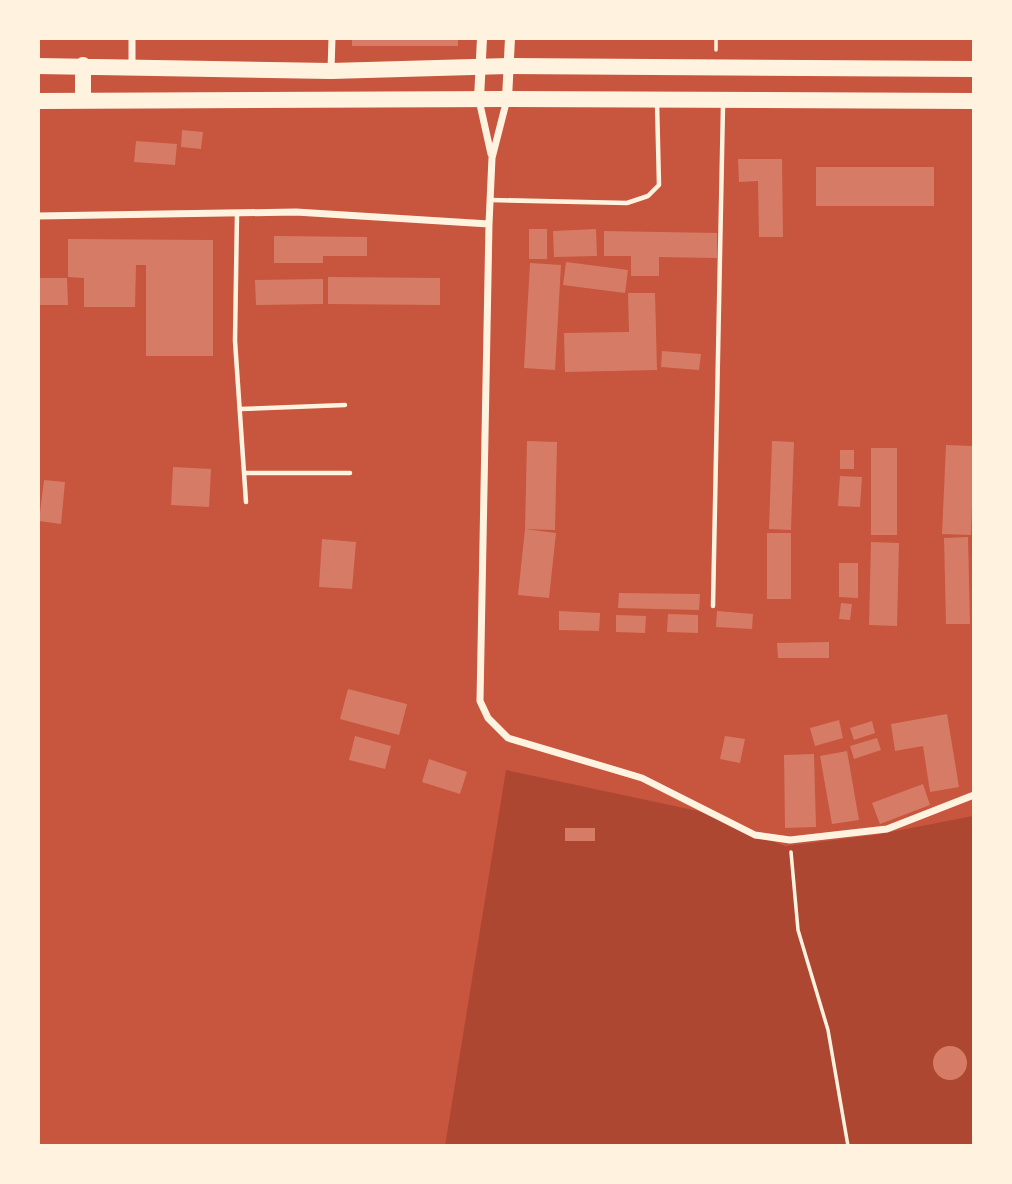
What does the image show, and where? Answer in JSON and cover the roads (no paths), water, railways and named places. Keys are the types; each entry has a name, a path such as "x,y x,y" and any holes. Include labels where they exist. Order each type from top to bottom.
{"highway":[{"path":"83,65 83,101"},
{"path":"38,66 132,65 331,71 508,66 974,69"},
{"path":"38,101 974,101"}],"street":[{"path":"132,38 132,65"},
{"path":"331,71 332,38"},
{"path":"482,38 478,99 492,158"},
{"path":"510,38 507,99 492,158 489,224 480,701 488,718 508,738 642,778 755,835 790,840 887,829 974,795"},
{"path":"38,216 347,213 489,224"}],"lane":[{"path":"713,606 723,100"},
{"path":"490,200 627,203 648,197 659,185 657,101"},
{"path":"237,214 235,341 246,502"},
{"path":"240,409 345,405"},
{"path":"244,473 350,473"}]}
